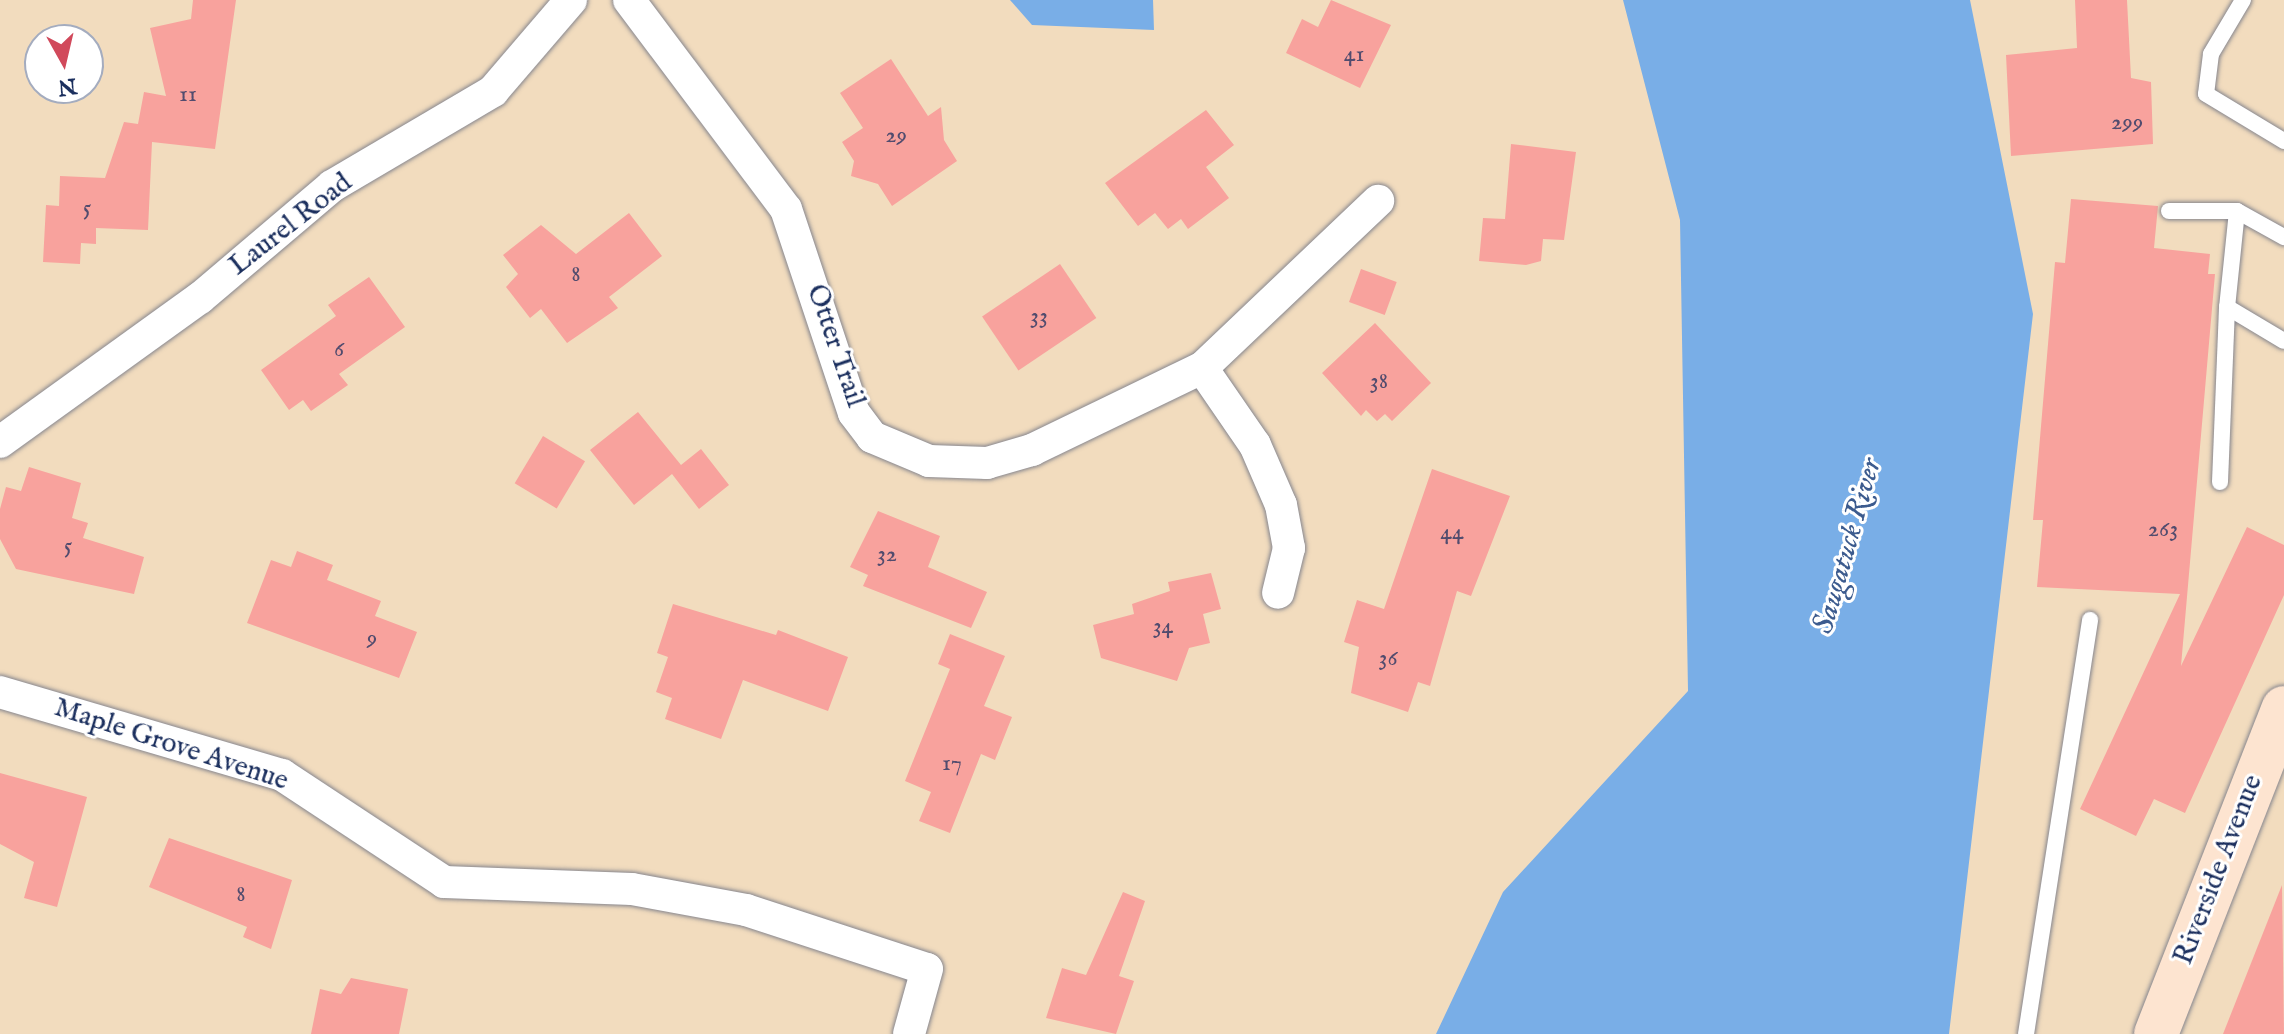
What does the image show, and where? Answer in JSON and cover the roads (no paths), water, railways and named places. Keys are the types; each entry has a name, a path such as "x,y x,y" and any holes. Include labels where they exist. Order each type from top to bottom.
{"main road":[{"name":"Riverside Avenue","path":"2156,1034 2284,708"}],"street":[{"name":"Laurel Road","path":"0,442 200,298 332,186 493,91 571,0"},
{"name":"Otter Trail","path":"629,0 786,209 840,378 872,437 929,461 987,463 1079,432 1202,368 1378,201"},
{"path":"1202,368 1255,445 1281,505 1289,548 1278,593"},
{"name":"Maple Grove Avenue","path":"0,692 282,775 444,882 632,889 746,910 927,969 909,1034"}],"lane":[{"path":"2243,0 2211,54 2206,94 2284,141"},
{"path":"2169,211 2237,211 2284,237"},
{"path":"2220,482 2227,307 2237,211"},
{"path":"2227,307 2284,341"},
{"path":"2026,1034 2090,620"}],"water":[{"path":"1010,0 1153,0 1154,30 1032,25"},
{"name":"Saugatuck River","path":"1623,0 1970,0 2033,314 1949,1034 1436,1034 1503,892 1688,691 1680,220"}]}
